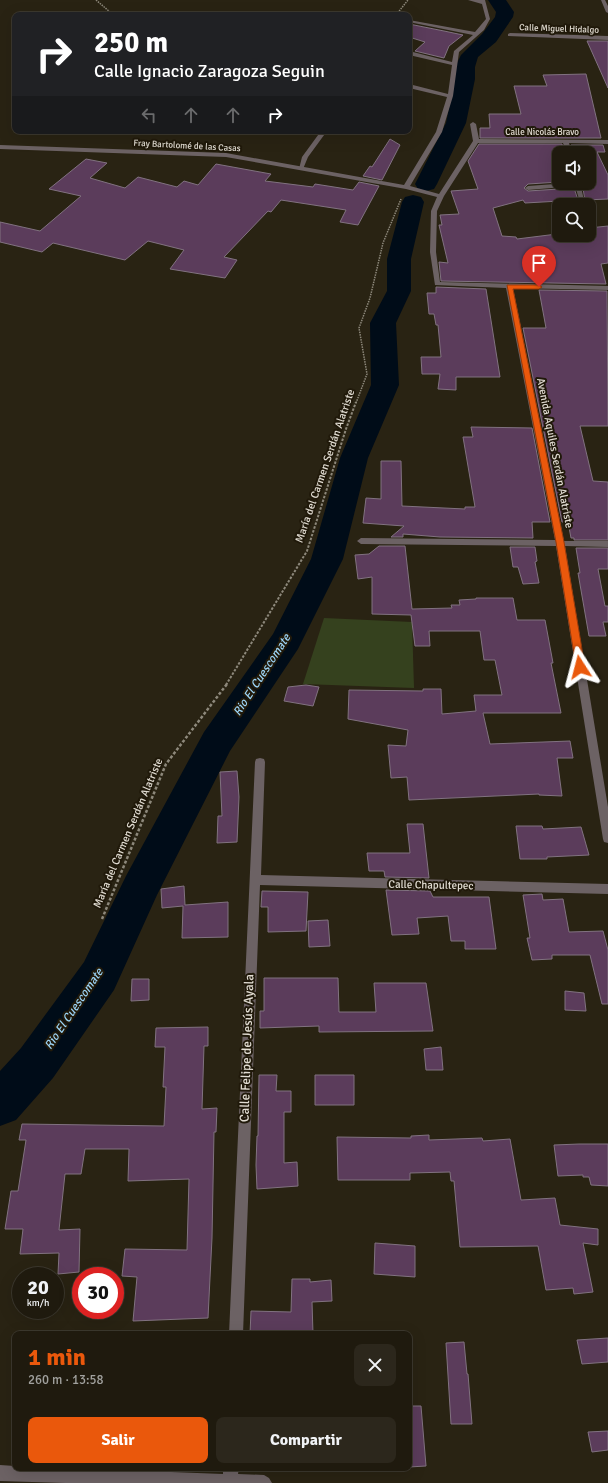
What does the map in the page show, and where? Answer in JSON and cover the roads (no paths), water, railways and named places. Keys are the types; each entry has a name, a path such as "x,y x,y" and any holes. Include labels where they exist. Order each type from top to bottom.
{"street":[{"path":"406,188 439,132 450,96 456,52 482,29 488,19 483,1 470,0"},
{"path":"603,0 608,12"},
{"path":"412,22 477,34"},
{"name":"Calle Miguel Hidalgo","path":"510,35 608,38"},
{"path":"412,54 455,64"},
{"path":"412,87 450,96"},
{"path":"473,124 476,141 441,196 434,211 432,252 437,284 509,287 608,288"},
{"path":"301,168 305,157 322,134"},
{"name":"Calle Nicolás Bravo","path":"476,141 608,142"},
{"path":"565,142 566,146"},
{"name":"Fray Bartolomé de las Casas","path":"0,147 226,155 413,189 441,196"},
{"path":"0,154 8,148"},
{"path":"528,188 552,186"},
{"name":"Avenida Aquiles Serdán Alatriste","path":"509,287 560,542 608,839"},
{"path":"361,540 560,542 608,544"},
{"name":"Calle Felipe de Jesús Ayala","path":"236,1331 260,762"},
{"name":"Calle Chapultepec","path":"254,880 608,889"},
{"path":"0,1473 230,1478 264,1483"}],"waterway":[{"name":"Rio El Cuescomate","path":"426,184 456,123 465,79 465,67 470,55 489,38 504,17 505,12 497,0"},
{"name":"Rio El Cuescomate","path":"0,1104 37,1063 99,976 140,888 217,742 286,640 327,559 354,458 385,385 383,323 399,291 399,259 413,202"}]}
